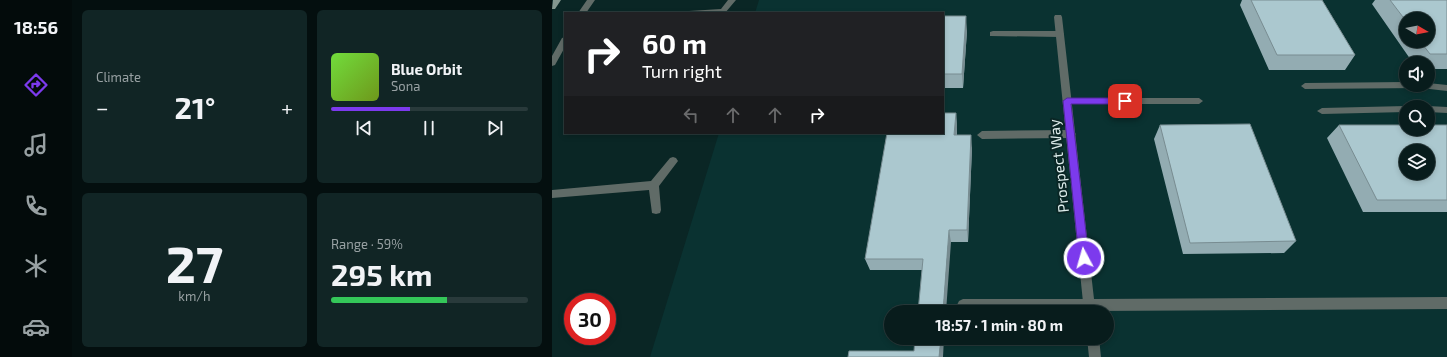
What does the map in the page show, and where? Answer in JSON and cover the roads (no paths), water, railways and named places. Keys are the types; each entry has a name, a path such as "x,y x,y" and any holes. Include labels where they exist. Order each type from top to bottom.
{"main road":[{"path":"552,7 557,0"}],"street":[{"path":"583,12 591,0"},
{"path":"722,12 732,0"},
{"name":"Prospect Way","path":"1058,17 1090,305"},
{"path":"994,34 1060,34"},
{"path":"552,63 564,42"},
{"path":"1305,86 1421,85 1447,88"},
{"path":"1067,101 1198,101"},
{"path":"1322,110 1399,109"},
{"path":"1435,109 1447,110"},
{"path":"982,135 1071,134"},
{"path":"656,210 654,185 673,161"},
{"path":"552,194 654,185"},
{"path":"1114,308 1447,303"},
{"path":"1094,345 1095,357"}]}
